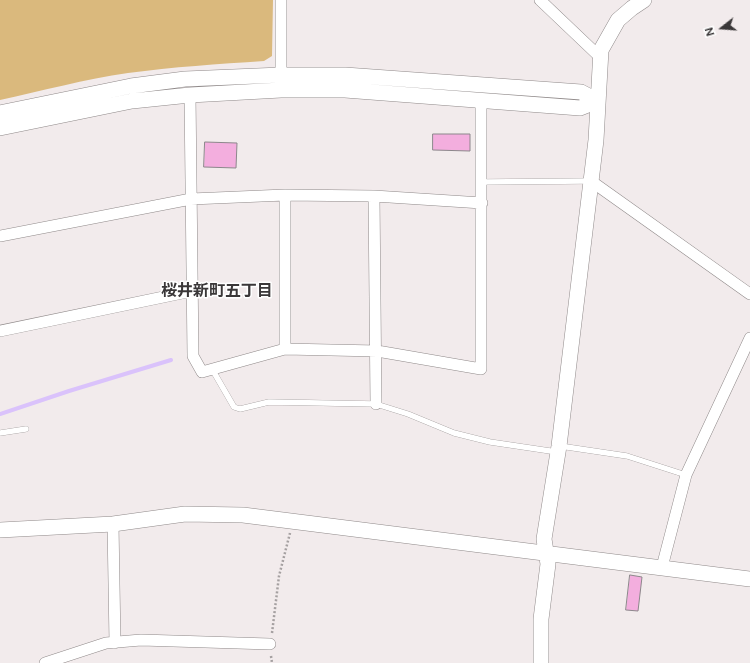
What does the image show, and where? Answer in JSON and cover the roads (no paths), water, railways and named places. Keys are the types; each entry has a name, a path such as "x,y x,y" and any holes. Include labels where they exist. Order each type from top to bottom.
{"street":[{"path":"281,0 281,83"},
{"path":"540,0 601,58"},
{"path":"541,663 541,619 548,564 544,539 558,449 596,140 602,50 618,20 644,0"},
{"path":"0,128 132,101 345,75 581,92 598,101"},
{"path":"0,113 74,97 185,79 281,83 345,90 580,108 598,101"},
{"path":"190,95 193,356 202,372 284,349 377,351 481,369 481,101"},
{"path":"591,181 750,294"},
{"path":"284,349 285,195"},
{"path":"0,236 191,199 285,195 374,196 482,203"},
{"path":"374,196 377,351 376,404"},
{"path":"0,331 192,291"},
{"path":"662,568 686,475 750,338"},
{"path":"0,530 113,524 185,514 243,515 750,578"},
{"path":"113,524 115,643"},
{"path":"45,663 106,644 141,640 270,644"}],"lane":[{"path":"482,182 591,181"},
{"path":"212,369 234,407 240,409 269,402 376,404 408,414 454,433 490,442 627,456 686,475"},
{"path":"0,433 26,428"}],"waterway":[{"path":"0,414 171,360"}],"district":[{"name":"桜井新町五丁目","path":"217,291"}]}
